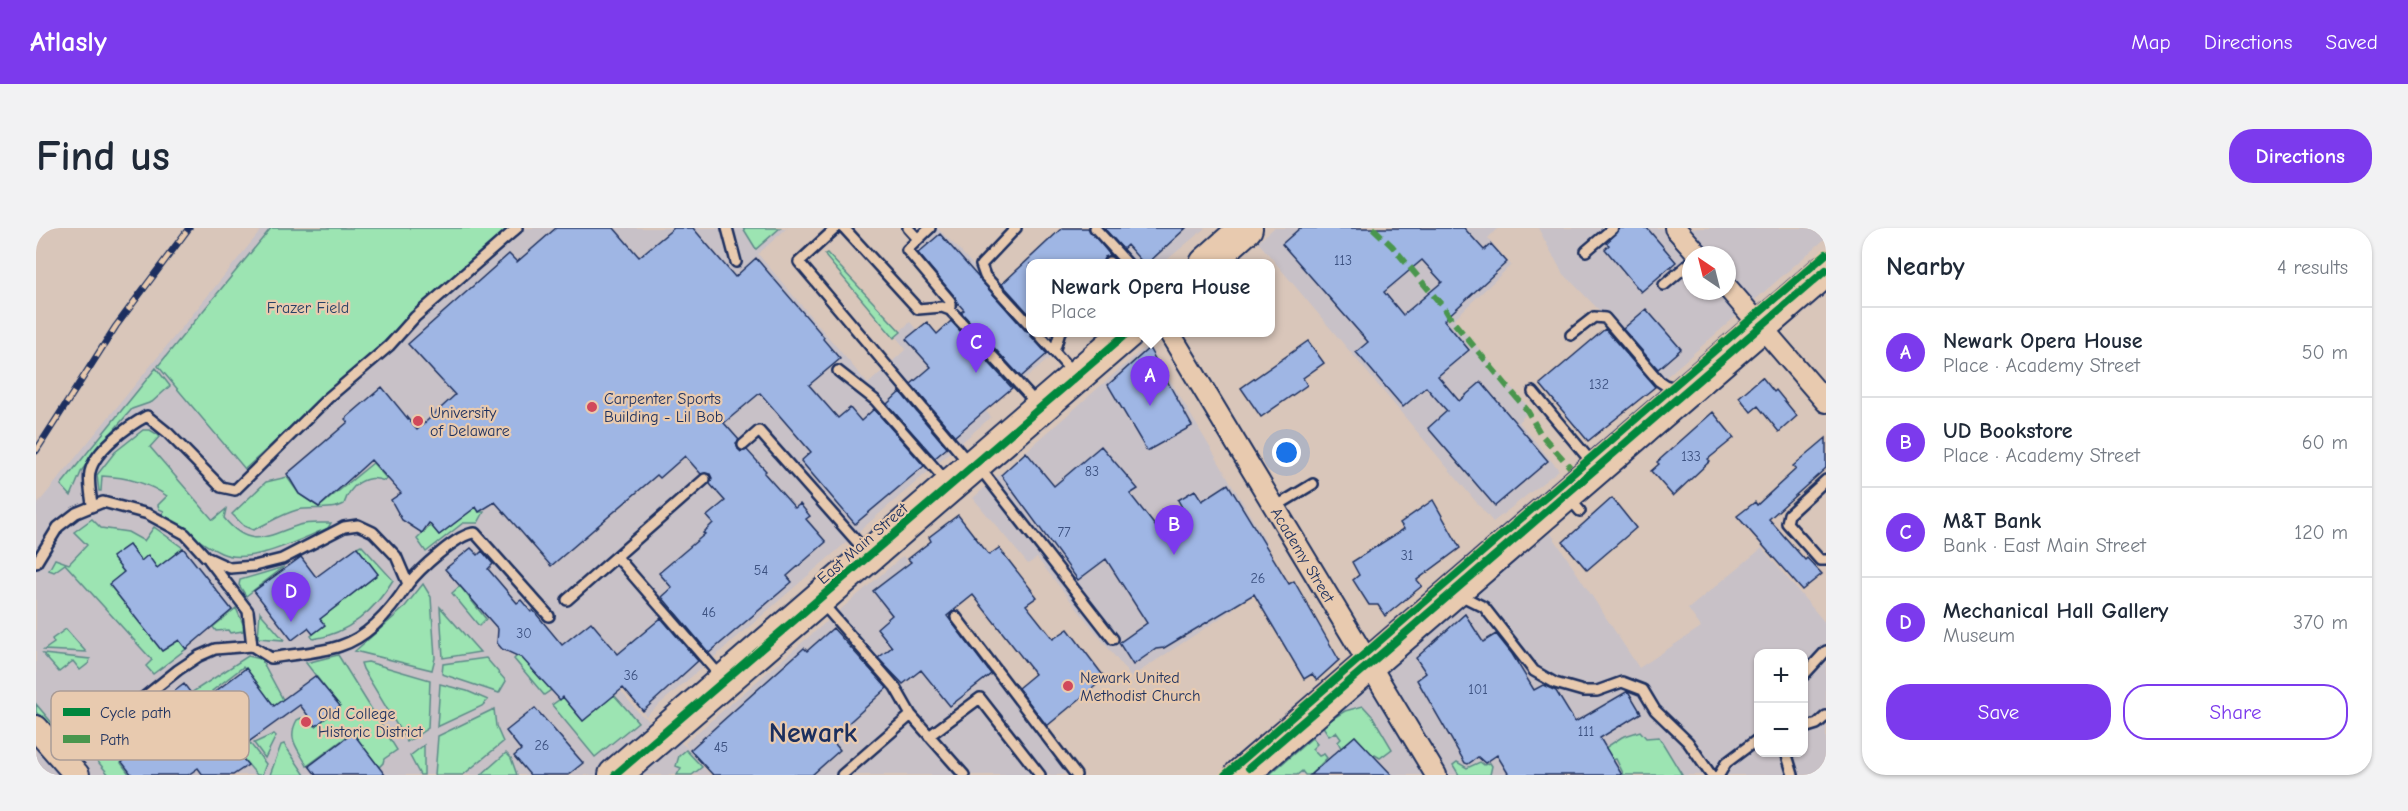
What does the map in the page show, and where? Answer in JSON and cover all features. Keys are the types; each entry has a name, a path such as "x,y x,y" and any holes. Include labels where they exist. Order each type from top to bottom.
{"main road":[{"path":"1212,259 1246,228"},
{"path":"1241,775 1452,592 1573,502 1596,468 1826,270"},
{"name":"East Main Street","path":"615,775 1123,337"}],"street":[{"path":"1675,228 1690,246"},
{"path":"1736,297 1826,402"},
{"name":"Academy Street","path":"1171,337 1436,775"},
{"path":"36,728 51,745"}],"lane":[{"path":"92,505 89,483 91,469 119,433 147,416 168,433 220,487 235,490 328,398 389,346 415,317 518,228"},
{"path":"727,228 736,262"},
{"path":"836,228 799,262 966,472 1113,639"},
{"path":"844,228 918,309 942,306 950,310 1040,408"},
{"path":"908,228 918,239"},
{"path":"930,228 907,250 950,301 950,310"},
{"path":"1016,228 981,265 985,276 1026,321"},
{"path":"1095,228 1123,259"},
{"path":"1586,251 1613,228"},
{"path":"1664,285 1682,270"},
{"path":"1571,335 1594,317 1605,318 1659,381 1686,391"},
{"path":"1041,337 1077,377"},
{"path":"1054,352 1059,337"},
{"path":"838,371 966,472"},
{"path":"1533,392 1596,468"},
{"path":"743,445 759,431 868,555"},
{"path":"567,600 705,479"},
{"path":"1826,480 1787,518 1787,523 1820,560 1826,560"},
{"path":"1275,507 1313,484"},
{"path":"36,563 58,527 76,513 92,505 104,502 148,514 185,534 206,557 248,611 252,646"},
{"path":"206,557 230,568 254,566 282,559 344,527 358,525 374,532 396,556 408,584"},
{"path":"155,691 178,670 199,656 215,649 252,646 271,658 341,646 365,633 385,616 415,574 471,532 475,533 549,616"},
{"path":"616,557 724,681"},
{"path":"1452,592 1484,607 1534,671 1555,683 1583,691 1597,691 1622,682 1643,690 1655,710 1688,742 1711,775"},
{"path":"819,599 895,687 912,715 964,775"},
{"path":"956,618 1076,775"},
{"path":"1808,670 1826,651"},
{"path":"929,736 980,698 1036,773"},
{"path":"842,775 912,715"},
{"path":"1808,727 1817,724 1826,716"},
{"path":"1719,775 1726,763 1754,742"},
{"path":"1787,757 1792,775"}],"shaded area":[{"name":"University of Delaware","path":"263,228 787,228 758,254 868,384 906,349 895,336 910,322 991,417 646,716 575,635 639,713 688,748 685,743 903,556 1068,771 1063,775 712,775 697,759 710,775 36,775 36,506"},
{"path":"922,228 937,228 958,248 1026,326 1026,337 1035,337 1052,356 1016,387 900,249"},
{"path":"1100,228 1205,228 1168,259 1129,259"},
{"path":"1274,228 1498,228 1488,238 1511,265 1454,319 1530,409 1519,422 1559,470 1493,522 1275,262 1275,259 1272,259 1258,242"},
{"path":"1538,228 1826,228 1826,238 1665,378 1562,272"},
{"path":"1146,346 1153,351 1269,547 1216,577 1234,609 1131,677 1037,558 1028,564 973,498"},
{"path":"1550,532 1639,668 1701,627 1688,609 1762,548 1826,624 1826,775 1266,775"}],"green space":[{"name":"Frazer Field","path":"271,228 508,228 245,469 158,366"},
{"path":"743,228 780,228 756,249"},
{"path":"827,253 901,332 894,338 826,257"},
{"path":"156,368 170,386 152,402 132,409 82,470 71,496 61,485"},
{"path":"143,430 150,430 160,436 150,447 213,520 226,509 224,518 233,528 242,534 259,538 303,524 331,523 328,528 275,550 246,556 221,553 161,516 164,511 159,509 158,505 167,496 152,487 128,479 102,476 101,491 99,491 97,475 115,452"},
{"path":"373,463 387,479 360,482 350,491 344,504 339,506 297,510 253,530 244,526 232,514 266,482 287,477 299,494 319,507"},
{"path":"476,507 479,512 484,512 478,523 463,523 426,552 417,539 431,525 439,535"},
{"path":"92,519 101,528 128,532 144,541 154,527 183,548 157,568 148,556 141,561 129,545 113,557 124,572 110,584 162,651 179,640 186,649 153,674 146,666 152,660 65,564 54,572 49,570 55,559 69,564 87,545 74,532"},
{"path":"361,545 393,580 378,601 359,619 338,632 313,639 311,636 323,626 319,620 378,574 357,547"},
{"path":"284,567 246,596 239,585 240,580"},
{"path":"423,584 431,597 435,658 432,670 355,651 403,609"},
{"path":"460,586 486,619 479,626 452,593"},
{"path":"440,607 480,652 443,658"},
{"path":"236,608 244,626 243,631 230,633 228,630 216,631 213,627"},
{"path":"260,612 263,616 284,640 258,638"},
{"path":"66,629 86,652 44,650 54,643 52,639"},
{"path":"43,654 90,659 89,663 80,670 73,661 59,672"},
{"path":"519,654 551,690 544,695 514,659"},
{"path":"338,655 397,750 384,759 379,767 352,733 307,766 293,739 297,720 301,718 304,723 309,720 315,726 340,707 306,663"},
{"path":"248,656 261,659 287,707 283,717 243,667 212,691 194,691"},
{"path":"486,658 506,681 499,693 442,674 443,664"},
{"path":"368,662 430,680 428,728 407,742 363,669 361,663"},
{"path":"440,684 467,691 488,700 482,706 437,727"},
{"path":"614,695 638,722 595,757 552,705 563,697 583,721"},
{"path":"36,704 51,722 51,730 36,712"},
{"path":"1363,706 1373,717 1392,749 1380,758 1375,755 1373,757 1355,736 1341,748 1338,742 1341,739 1336,732 1329,736 1322,725 1345,711"},
{"path":"494,709 496,726 503,742 463,775 435,775 438,736"},
{"path":"1640,731 1646,738 1659,737 1682,775 1624,775 1616,759 1609,761 1602,750 1622,737"},
{"path":"274,734 276,736 265,758 254,743"},
{"path":"1312,738 1317,744 1312,749 1319,756 1324,754 1327,758 1310,775 1305,775 1302,771 1297,775 1269,775"},
{"path":"249,742 266,764 262,775 257,775 244,760 249,760"},
{"path":"284,744 305,775 270,775 281,745"},
{"path":"424,745 424,775 420,775 410,756"},
{"path":"686,750 702,767 692,775 677,775 681,768 676,766 679,756"},
{"path":"506,753 511,758 517,775 481,775"},
{"path":"97,760 125,760 121,763 130,775 109,775"},
{"path":"1457,762 1467,768 1480,762 1484,765 1490,763 1492,766 1490,775 1459,775 1453,765"}],"building":[{"name":"Carpenter Sports Building - Lil Bob","path":"556,228 614,228 639,257 674,228 693,228 735,277 756,258 840,359 809,385 838,418 850,408 861,421 874,409 924,466 855,524 801,461 811,452 760,393 724,423 739,440 736,443 738,449 741,452 747,450 795,508 800,504 810,516 806,519 826,542 787,576 792,582 709,653 662,597 672,588 659,573 705,534 703,533 713,523 707,516 725,501 710,484 712,478 710,474 701,474 685,456 660,478 657,475 551,566 495,502 479,512 476,507 439,535 429,523 422,533 402,520 391,500 401,493 371,460 319,507 299,494 287,474 348,422 345,419 382,387 417,430 455,395 408,344 509,254 517,262"},
{"path":"1062,228 1088,228 1111,256 1104,259 1029,259"},
{"path":"1104,228 1186,228 1152,259 1140,259 1127,245 1123,249"},
{"path":"1300,228 1464,228 1484,250 1491,244 1507,262 1444,320 1469,350 1438,376 1459,401 1481,382 1548,461 1495,506 1428,428 1447,411 1426,387 1403,407 1356,352 1368,342 1282,244","holes":["1422,260 1442,282 1403,315 1384,292"]},
{"path":"1620,228 1647,228 1676,262 1641,292 1605,249 1609,245 1606,243"},
{"path":"940,234 1026,330 1026,337 1032,337 1047,354 1021,377 961,312 964,310 955,297 918,253"},
{"path":"1026,262 1026,311 1002,284"},
{"path":"1646,309 1681,349 1658,369 1623,329"},
{"path":"951,321 1012,388 955,436 911,384 931,367 906,339 927,322 937,334"},
{"path":"1605,329 1655,387 1588,441 1540,384"},
{"path":"1308,341 1324,363 1303,378 1307,385 1261,417 1241,388"},
{"path":"1149,348 1192,426 1147,451 1108,385"},
{"path":"1762,377 1797,416 1779,432 1758,406 1751,412 1739,397"},
{"path":"900,392 947,448 935,458 887,404"},
{"path":"1713,412 1734,438 1708,459 1710,461 1673,496 1651,471 1659,464 1657,462"},
{"path":"1826,438 1826,468 1769,519 1805,560 1807,558 1822,574 1802,590 1737,516 1755,502 1757,505 1796,469 1793,466"},
{"path":"1101,446 1138,489 1130,494 1156,527 1184,511 1178,500 1195,490 1202,501 1228,484 1289,584 1294,581 1339,660 1317,680 1312,674 1304,679 1254,594 1164,648 1156,649 1133,665 1119,643 1147,623 1106,559 1078,580 1001,475 1026,452 1054,486"},
{"path":"1612,498 1636,528 1587,570 1563,542"},
{"path":"1433,500 1460,548 1417,580 1422,586 1385,616 1378,605 1369,605 1353,580 1359,575 1352,562 1404,529 1400,523"},
{"path":"958,515 989,555 999,548 1037,597 1026,605 1053,639 1068,629 1105,678 1047,726 1018,688 1035,674 973,595 947,616 991,674 950,706 921,670 903,684 878,658 892,647 877,628 892,615 873,591 911,562 908,559 931,541 929,537"},
{"path":"129,545 141,561 148,555 157,568 183,548 232,610 186,649 179,640 162,651 109,584 124,572 112,557"},
{"path":"357,547 378,574 320,619 325,625 313,634 308,628 292,640 254,591 301,557 316,577"},
{"path":"471,548 478,555 482,551 493,564 488,569 517,603 521,600 531,612 533,610 562,645 591,622 618,654 661,618 698,661 643,711 623,688 583,721 563,697 560,700 522,658 502,649 497,643 498,629 445,569"},
{"path":"1465,614 1483,642 1496,634 1512,654 1534,690 1543,685 1556,691 1575,722 1628,691 1641,713 1600,738 1622,775 1509,775 1497,755 1485,763 1478,757 1468,764 1465,763 1417,680 1426,673 1416,658"},
{"path":"833,628 887,688 831,739 840,750 812,775 713,775 690,750 804,648 807,651"},
{"path":"246,668 274,706 315,676 340,706 316,726 300,705 249,742 249,691 216,691"},
{"path":"184,684 189,691 175,691"},
{"path":"535,708 583,763 568,775 530,775 514,756 521,750 506,731"},
{"path":"353,733 385,775 316,775 309,766"},
{"path":"1355,736 1392,775 1310,775 1341,748"},
{"path":"125,760 244,760 248,765 233,775 203,775 198,768 188,775 132,775 122,762"}],"railway":[{"path":"36,451 116,326 189,228"}],"marked path":[{"path":"1373,228 1392,246 1445,309 1527,410 1540,433 1570,467"}],"cycle path":[{"path":"1225,775 1826,254"},
{"path":"1249,768 1826,270"},
{"path":"615,775 1122,337"}],"place":[{"name":"M&T Bank","path":"976,373"},
{"name":"Newark Opera House","path":"1150,406"},
{"name":"Carpenter Sports Building - Lil Bob","path":"592,407"},
{"name":"University of Delaware","path":"418,421"},
{"name":"UD Bookstore","path":"1174,555"},
{"name":"Mechanical Hall Gallery","path":"291,622"},
{"name":"Newark United Methodist Church","path":"1068,686"},
{"name":"Old College Historic District","path":"306,722"}],"district":[{"name":"Newark","path":"813,732"}]}
